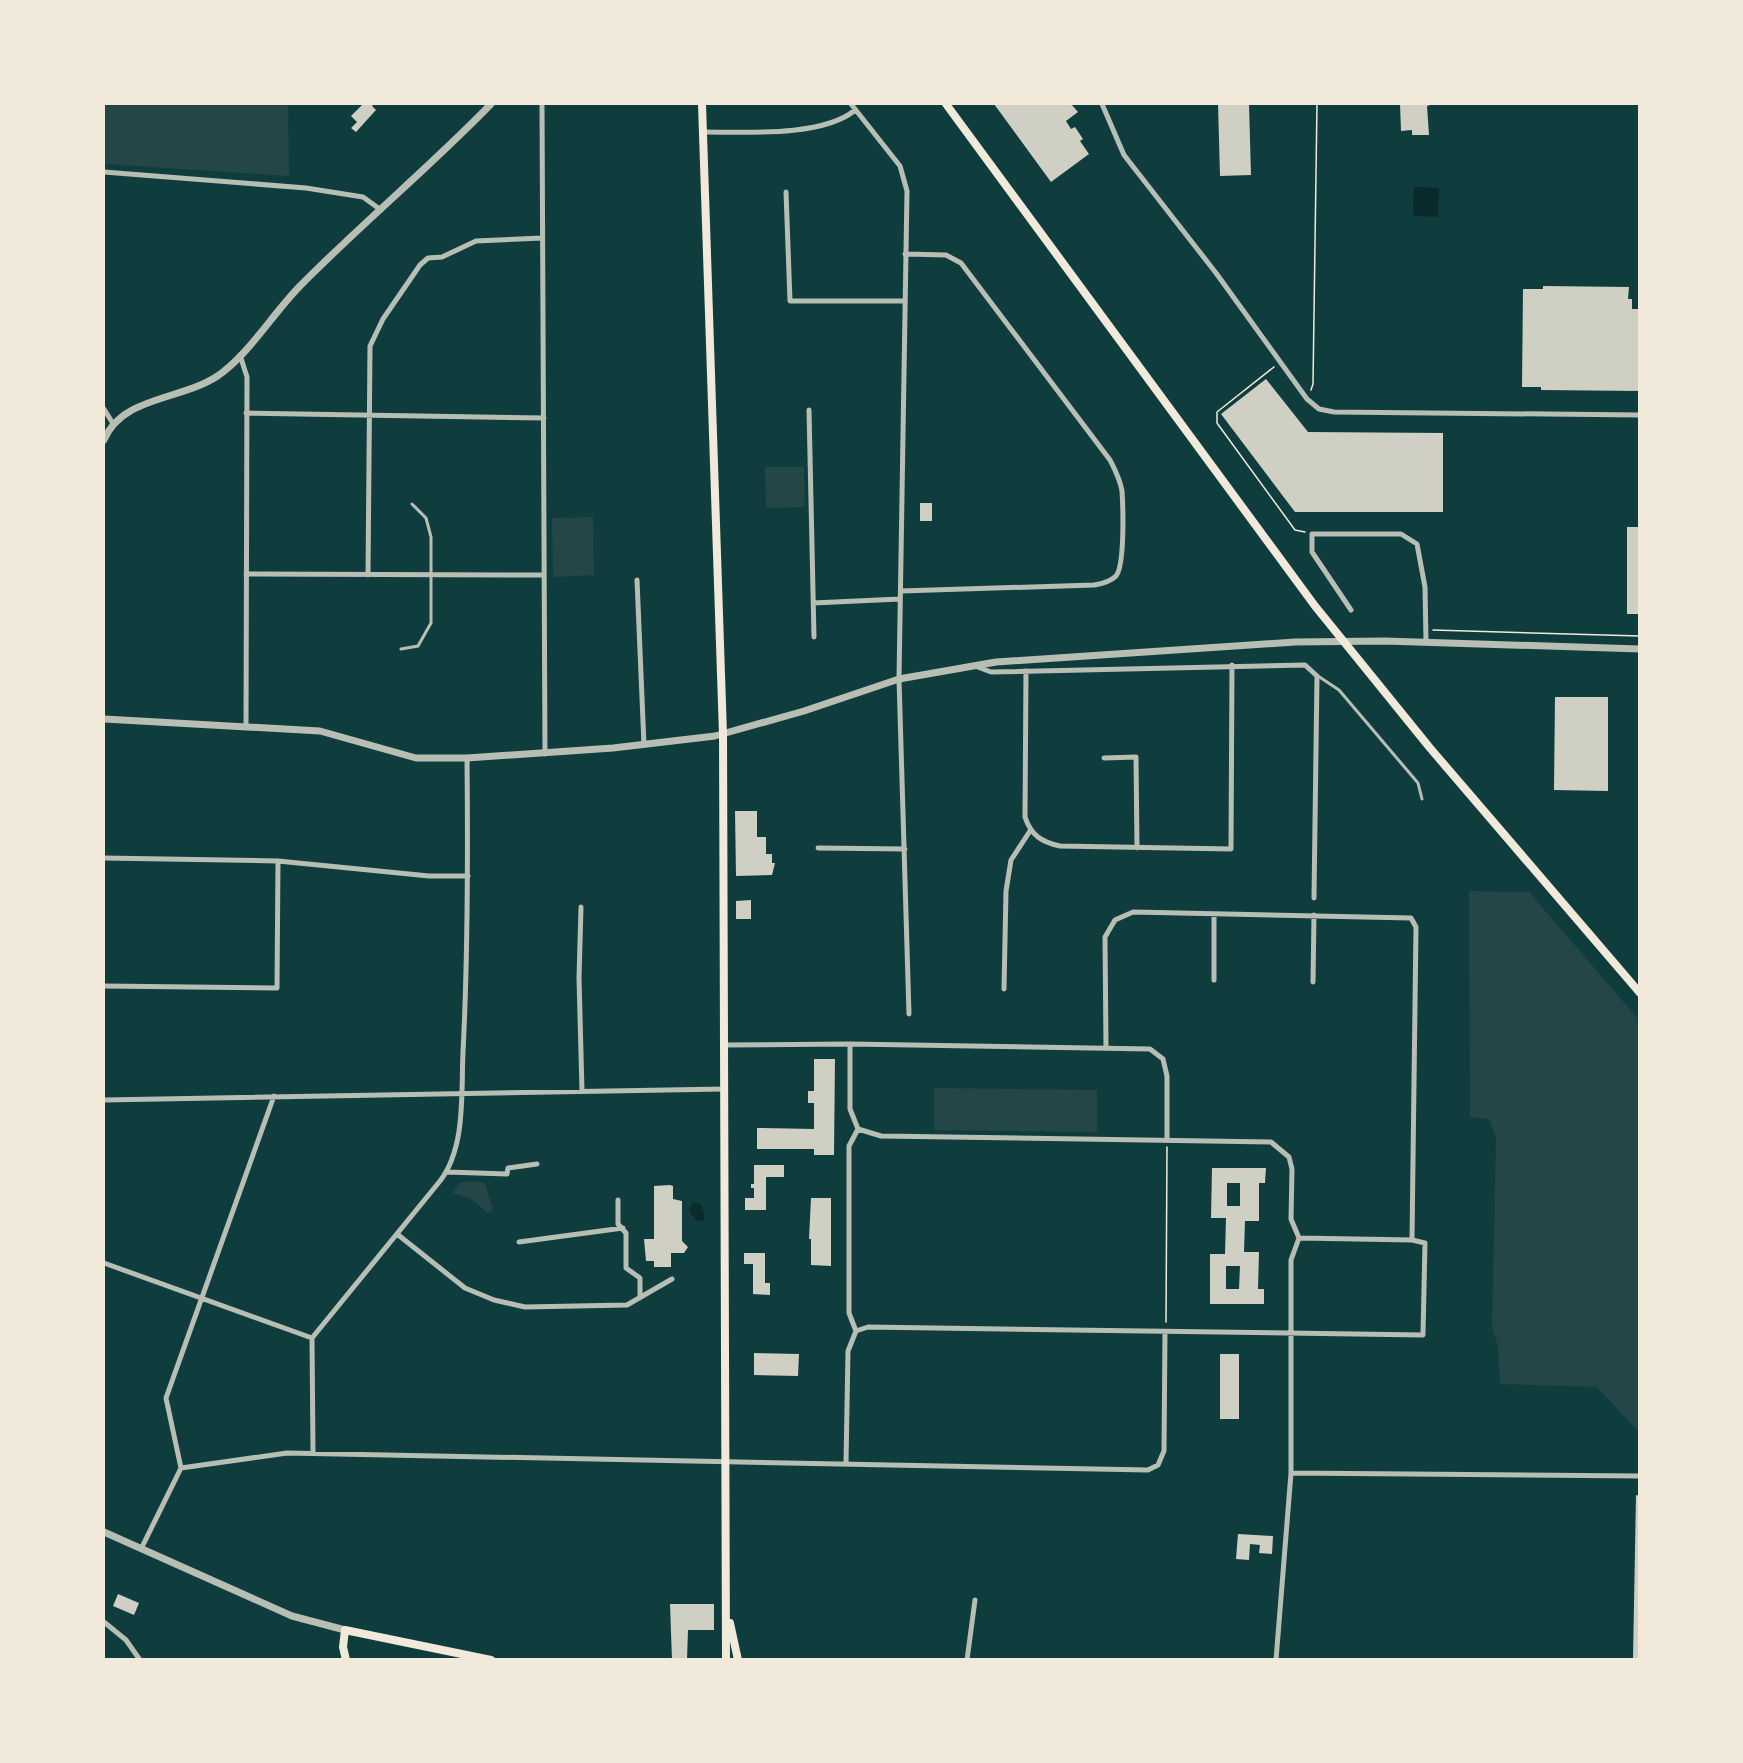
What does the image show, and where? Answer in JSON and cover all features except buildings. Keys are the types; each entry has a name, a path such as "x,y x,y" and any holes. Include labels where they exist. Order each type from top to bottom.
{"main road":[{"path":"702,104 723,734 726,1659"},
{"path":"946,104 1315,606 1430,748 1640,993"},
{"path":"727,1613 738,1659"},
{"path":"346,1659 345,1630 491,1659"}],"street":[{"path":"104,440 112,422 132,410 202,385 223,372 298,288 491,104"},
{"path":"542,104 545,754"},
{"path":"851,104 900,166 906,179 899,679 909,1014"},
{"path":"1101,104 1124,155 1307,399 1319,409 1334,412 1640,414"},
{"path":"703,132 814,128 833,122 855,110"},
{"path":"104,172 306,188 363,197 381,210"},
{"path":"786,192 790,301 905,301"},
{"path":"368,575 370,346 383,319 420,265 428,258 442,257 476,241 542,238"},
{"path":"901,591 1105,583 1116,576 1121,563 1122,491 1119,477 1110,460 961,263 946,255 905,254"},
{"path":"240,355 247,377 246,727"},
{"path":"104,409 112,422"},
{"path":"809,410 814,637"},
{"path":"246,413 544,418"},
{"path":"1351,610 1312,552 1312,534 1401,534 1417,544 1425,587 1426,641"},
{"path":"246,574 543,575"},
{"path":"637,580 644,745"},
{"path":"813,603 900,599"},
{"path":"104,719 320,731 416,758 467,758 644,745 723,734 804,711 899,679 971,665 1295,642 1385,640 1640,649"},
{"path":"971,665 991,672 1305,665 1317,676 1314,898"},
{"path":"1026,671 1025,817 1030,831 1046,843 1060,846 1231,849 1232,665"},
{"path":"1104,758 1136,757 1137,848"},
{"path":"313,1453 312,1338 447,1172 459,1128 466,985 467,758"},
{"path":"1004,989 1006,891 1011,860 1030,831"},
{"path":"818,848 905,849"},
{"path":"104,858 278,861 429,876 468,876"},
{"path":"104,986 277,988 278,861"},
{"path":"581,907 579,978 582,1091"},
{"path":"1106,1046 1105,937 1115,920 1133,912 1411,918 1416,927 1412,1240"},
{"path":"1214,914 1214,981"},
{"path":"1313,981 1314,915"},
{"path":"846,1462 848,1351 855,1331 849,1313 849,1146 858,1129 850,1109 850,1044"},
{"path":"723,1045 1106,1046 1150,1049 1163,1059 1167,1076 1167,1140"},
{"path":"104,1100 724,1089"},
{"path":"141,1549 181,1468 166,1398 274,1096"},
{"path":"858,1129 881,1136 1271,1142 1283,1149 1289,1157 1292,1169 1292,1219 1299,1238 1291,1260 1292,1473 1276,1659"},
{"path":"447,1172 507,1174 508,1168 537,1164"},
{"path":"618,1200 618,1224 623,1228 626,1236 626,1268 640,1278 640,1298"},
{"path":"519,1242 623,1228"},
{"path":"397,1234 465,1288 494,1300 525,1307 627,1305 672,1279"},
{"path":"855,1331 868,1327 1423,1335 1425,1243 1412,1240 1299,1238"},
{"path":"104,1263 312,1338"},
{"path":"181,1468 287,1453 313,1453 846,1462 1148,1470 1158,1465 1164,1451 1166,1332"},
{"path":"1292,1473 1640,1476"},
{"path":"104,1532 292,1616 345,1630"},
{"path":"968,1659 975,1600"},
{"path":"104,1622 126,1640 140,1659"}],"lane":[{"path":"401,649 418,646 431,623 430,537 426,518 412,504"},
{"path":"1317,676 1339,690 1418,783 1422,799"}],"path":[{"path":"1307,399 1313,384 1317,104"},
{"path":"1281,362 1217,412 1217,423 1296,530 1312,534"},
{"path":"1426,630 1640,636"},
{"path":"1166,1332 1167,1140"}],"shaded area":[{"path":"104,104 288,104 289,176 104,164"},
{"path":"1414,187 1439,188 1438,217 1413,216"},
{"path":"765,467 804,467 805,507 766,508"},
{"path":"593,517 594,575 553,577 552,518"},
{"path":"1469,891 1529,892 1639,1020 1639,1432 1597,1387 1500,1384 1498,1346 1492,1328 1496,1138 1489,1119 1470,1117"},
{"path":"934,1088 1097,1090 1097,1132 934,1130"},
{"path":"472,1181 485,1183 493,1210 488,1213 471,1199 453,1193 459,1183"},
{"path":"693,1202 701,1204 705,1218 702,1221 697,1221 689,1211"}]}
